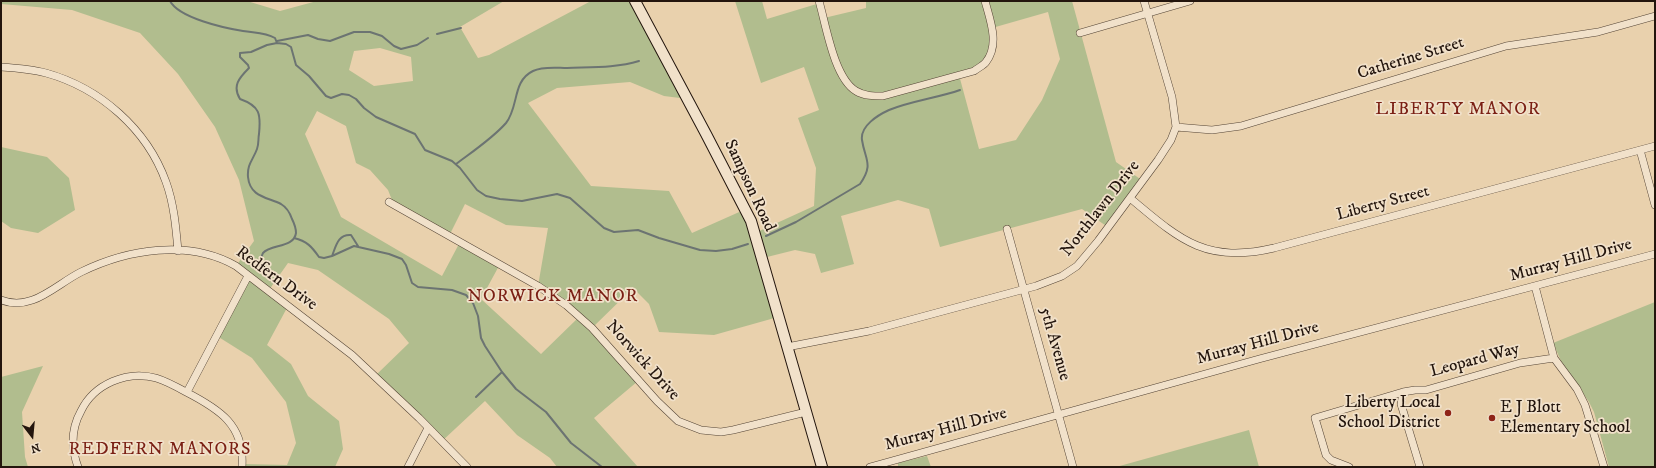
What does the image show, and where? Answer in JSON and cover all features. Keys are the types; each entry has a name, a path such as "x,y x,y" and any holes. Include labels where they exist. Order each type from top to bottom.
{"street":[{"name":"Sampson Road","path":"635,1 746,209 755,233 822,467"},
{"path":"819,1 836,62 844,80 856,91 870,96 883,96 974,71 986,62 992,51 994,36 985,1"},
{"path":"1144,1 1172,97 1176,127"},
{"path":"1080,33 1190,1"},
{"name":"Catherine Street","path":"1176,127 1212,130 1241,126 1506,46 1598,32 1655,16"},
{"path":"1,67 35,71 61,78 91,92 120,114 144,140 159,165 171,201 178,251"},
{"name":"Northlawn Drive","path":"787,347 869,331 1056,279 1077,266 1098,242 1171,140 1176,127"},
{"name":"Liberty Street","path":"1130,198 1168,229 1194,244 1218,252 1247,254 1655,146"},
{"path":"1640,150 1655,205"},
{"name":"Norwick Drive","path":"389,202 538,286 566,305 592,328 669,414 686,425 701,430 721,432 806,412"},
{"name":"5th Avenue","path":"1007,229 1073,467"},
{"name":"Redfern Drive","path":"1,300 17,303 31,301 42,296 80,272 114,259 142,252 190,251 218,257 236,266 352,355 379,379 467,467"},
{"name":"Murray Hill Drive","path":"870,467 1655,254"},
{"path":"187,392 248,276"},
{"path":"1535,286 1554,358 1581,397 1591,421 1604,467"},
{"name":"Leopard Way","path":"1349,467 1331,460 1326,455 1315,418 1404,392 1426,390 1520,363 1554,358"},
{"path":"78,467 73,447 76,423 85,403 101,387 124,377 142,376 160,379 215,408 231,424 241,447 242,467"},
{"path":"1404,392 1401,404 1420,467"},
{"path":"408,467 428,428"}],"green space":[{"path":"1,1 247,1 280,11 317,1 504,1 460,27 478,58 489,55 591,1 635,1 688,99 664,96 630,82 557,88 528,103 591,186 669,191 692,233 746,209 755,233 814,206 816,168 798,118 819,110 804,67 761,83 735,1 762,1 767,19 820,3 824,18 866,8 866,1 1072,1 1116,162 1143,181 1109,228 1082,209 940,247 929,209 898,200 841,216 854,264 821,273 815,254 795,250 763,258 778,317 714,335 659,332 649,304 633,288 592,328 638,381 594,418 638,467 557,467 550,458 517,435 485,401 441,442 375,376 409,343 389,319 318,270 288,263 269,290 288,306 267,345 291,364 308,396 339,421 343,449 335,467 242,467 242,464 287,465 296,443 286,402 252,358 217,336 248,276 236,266 254,241 239,180 215,127 178,74 140,33 72,10 1,4","holes":["1048,12 1060,59 1042,100 1016,140 979,149 959,75 986,62 994,36 992,28","380,48 411,57 413,81 374,86 349,70 354,51","317,111 346,126 356,163 370,170 388,190 394,205 449,236 465,204 506,225 548,228 538,286 579,317 541,354 481,299 500,264 460,242 442,276 341,217 305,134"]},
{"path":"1,147 47,157 69,178 75,210 38,233 11,228 1,221"},
{"path":"1655,302 1655,467 1609,467 1594,412 1589,402 1561,361 1553,343"},
{"path":"43,366 22,412 25,457 28,467 1,467 1,377"},
{"path":"1249,430 1259,467 1116,467"},
{"path":"927,456 931,467 898,467 898,463"}],"waterway":[{"path":"170,1 175,7 192,17 214,25 267,35 275,38 277,43 286,44 291,47 296,65 309,76 326,96 331,98 342,94 349,95 356,99 364,108 376,117 415,134 425,150 452,161 460,168 477,190 486,196 522,201 557,194 570,198 604,228 614,232 638,230 700,250 716,251 732,249 748,244"},
{"path":"437,34 461,28"},
{"path":"277,41 308,35 318,39 330,41 354,32 370,32 382,36 394,46 401,49 417,45 428,38"},
{"path":"257,270 263,253 271,248 287,244 294,238 296,231 288,210 281,204 260,195 252,189 249,184 248,169 257,149 260,121 258,112 255,108 240,99 237,86 242,75 249,68 240,57 240,53 251,52 267,45 277,43"},
{"path":"456,164 489,139 506,123 513,110 522,81 526,75 533,71 546,68 612,66 639,61"},
{"path":"766,236 796,222 860,184 867,172 868,167 863,147 862,135 867,126 875,118 897,107 960,90"},
{"path":"332,256 338,241 343,236 351,235 358,246"},
{"path":"294,238 306,243 319,257 324,258 354,246 389,254 402,259 406,265 412,283 418,287 452,290 466,295 473,303 478,316 481,338 502,372 516,389 546,412 571,443 602,467"},
{"path":"476,397 502,372"}],"place":[{"name":"Liberty Local School District","path":"1448,413"},
{"name":"E J Blott Elementary School","path":"1492,418"}],"district":[{"name":"LIBERTY MANOR","path":"1458,110"},
{"name":"NORWICK MANOR","path":"553,297"},
{"name":"REDFERN MANORS","path":"160,450"}]}
